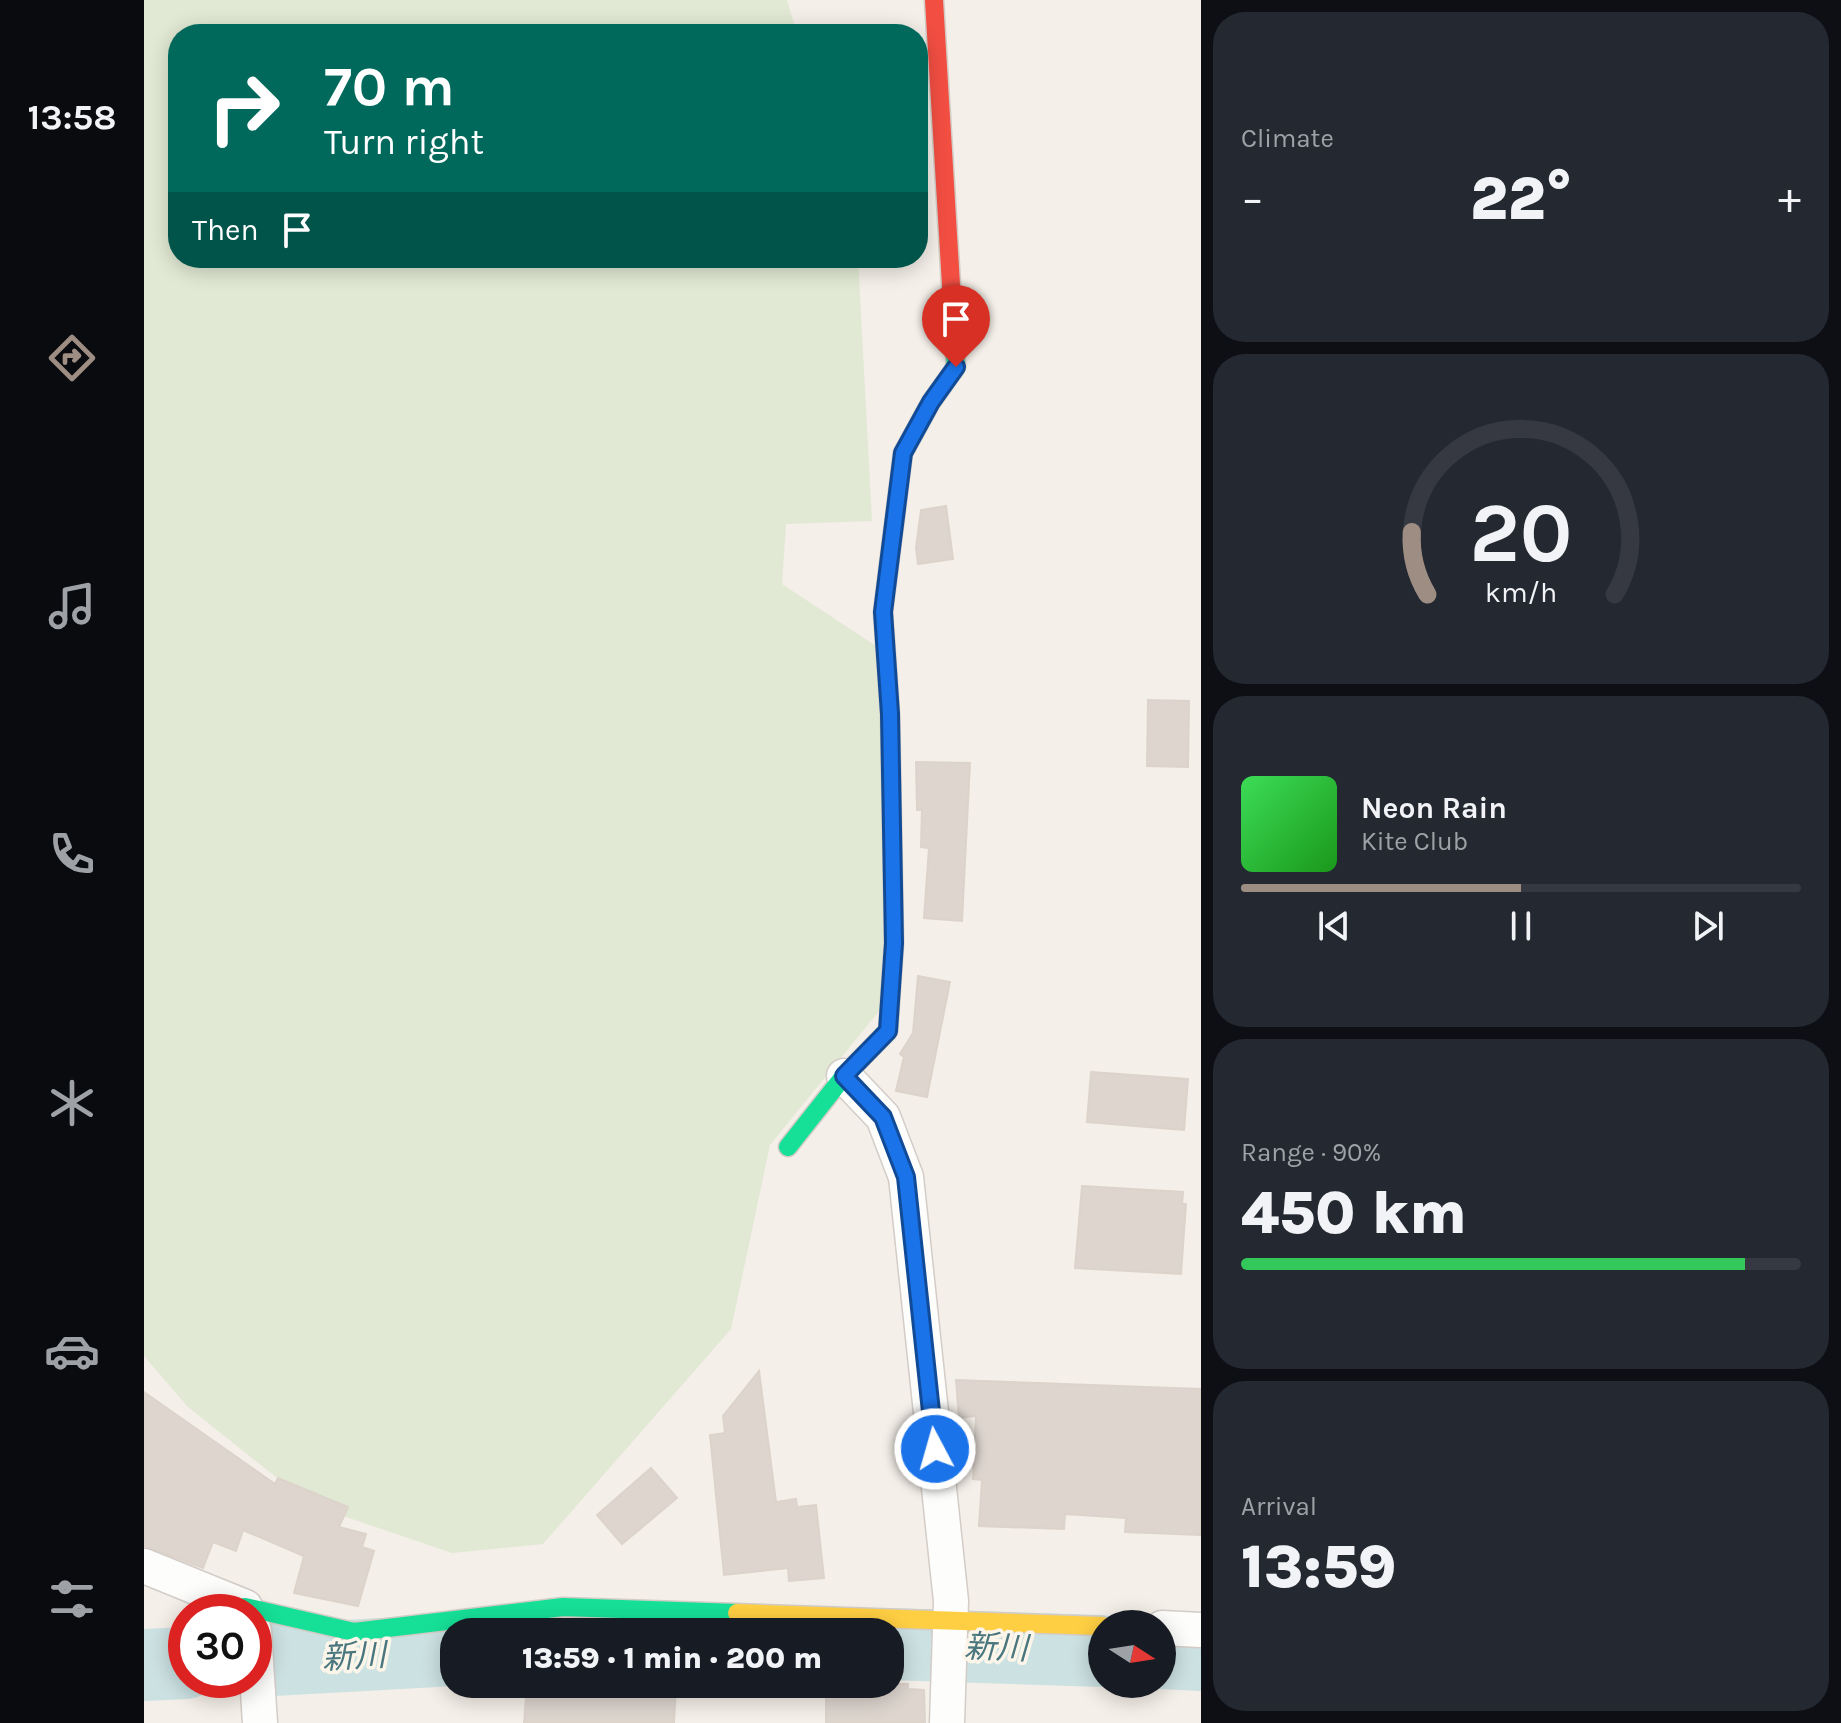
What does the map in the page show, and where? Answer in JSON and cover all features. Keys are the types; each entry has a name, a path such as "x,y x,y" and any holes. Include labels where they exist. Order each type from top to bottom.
{"street":[{"path":"788,1147 844,1076 888,1031 894,928 890,714 883,612 903,453 931,402 956,367 934,0"},
{"path":"844,1076 883,1117 906,1177 950,1620 947,1723"},
{"path":"144,1566 198,1594"},
{"path":"272,1623 354,1632 563,1607 1088,1625"},
{"path":"1176,1629 1201,1630"},
{"path":"259,1698 260,1723"}],"green space":[{"path":"144,0 787,0 794,24 168,24 168,268 859,268 872,521 786,524 782,584 885,652 888,1000 770,1145 731,1329 543,1544 452,1553 311,1505 188,1407 144,1356"}],"building":[{"path":"946,506 953,559 918,564 916,548 921,510"},
{"path":"1148,700 1189,701 1188,767 1147,766"},
{"path":"916,762 970,763 962,921 924,918 929,848 921,847 922,810 917,810"},
{"path":"918,976 950,982 927,1097 896,1091 904,1057 900,1054 913,1033"},
{"path":"1091,1072 1188,1079 1184,1130 1087,1122"},
{"path":"1082,1186 1183,1192 1182,1204 1186,1204 1181,1274 1075,1268"},
{"path":"759,1371 776,1502 796,1499 797,1507 816,1505 824,1578 789,1581 788,1568 724,1575 710,1435 725,1433 723,1416"},
{"path":"956,1380 1201,1389 1201,1535 1125,1532 1126,1518 1065,1514 1064,1529 979,1526 982,1480 973,1479 976,1416 959,1418"},
{"path":"144,1392 275,1484 278,1478 348,1507 339,1527 366,1534 362,1547 374,1551 358,1606 294,1593 304,1556 243,1530 236,1551 213,1542 203,1568 144,1546"},
{"path":"651,1468 677,1498 622,1544 597,1515"},
{"path":"904,1684 908,1684 908,1689 924,1690 925,1723 826,1723 826,1698 904,1698"},
{"path":"526,1698 675,1698 674,1723 524,1723"}],"waterway":[{"name":"新川","path":"904,1644 1088,1651"},
{"name":"新川","path":"272,1660 440,1651"},
{"name":"新川","path":"1176,1654 1201,1655"},
{"name":"新川","path":"144,1665 168,1664"}],"traffic: fast":[{"path":"788,1147 844,1076 888,1031 894,943 890,714 883,612 903,453 931,402 956,367 955,352"},
{"path":"272,1613 354,1632 563,1607 737,1613"}],"traffic: slow":[{"path":"737,1613 1088,1626"}],"traffic: jam":[{"path":"934,0 955,352"}],"route":[{"path":"935,1449 906,1177 883,1117 844,1076 888,1031 894,943 890,714 883,612 903,453 931,402 956,367"}]}
